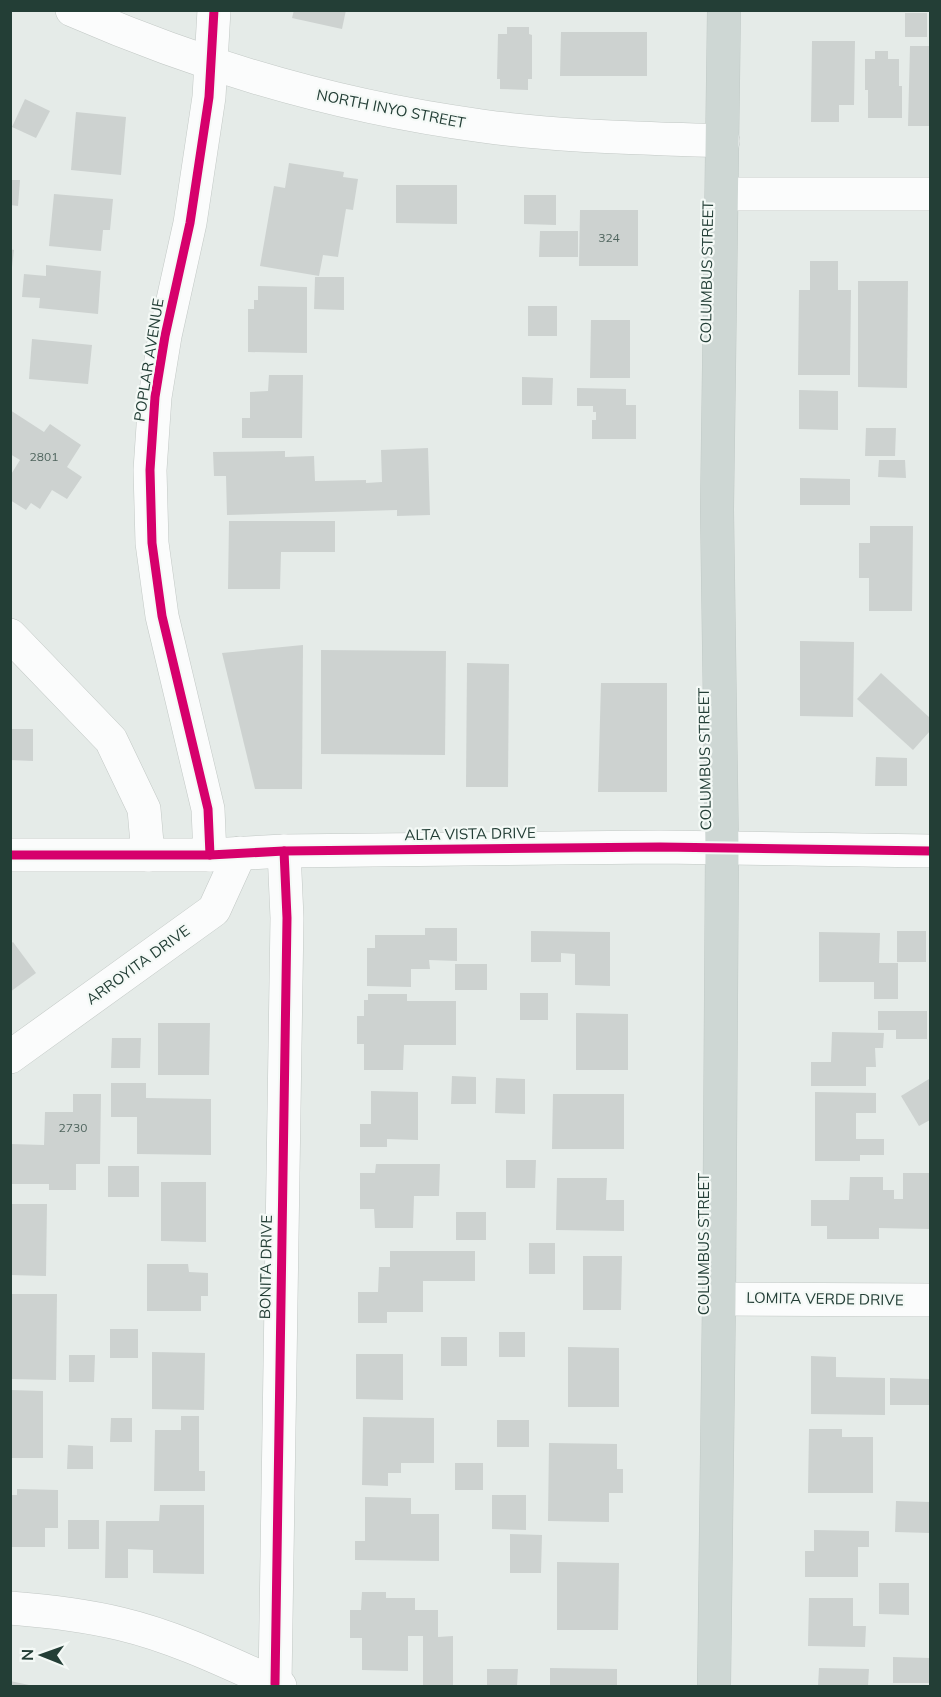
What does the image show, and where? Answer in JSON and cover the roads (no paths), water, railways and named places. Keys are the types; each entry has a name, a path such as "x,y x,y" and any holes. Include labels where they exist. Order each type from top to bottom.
{"main road":[{"name":"COLUMBUS STREET","path":"714,1686 722,848 717,510 724,10"}],"street":[{"name":"NORTH INYO STREET","path":"72,10 212,65 308,94 396,113 474,125 575,134 723,141"},
{"name":"POPLAR AVENUE","path":"214,10 212,65 190,223 165,336 155,397 150,470 152,543 162,616 208,809 225,854"},
{"path":"723,194 930,194"},
{"path":"10,634 111,740 144,809 148,855"},
{"name":"ALTA VISTA DRIVE","path":"10,855 722,848 930,851"},
{"name":"BONITA DRIVE","path":"277,1685 287,918 284,851"},
{"name":"ARROYITA DRIVE","path":"10,1057 214,910 225,854"},
{"name":"LOMITA VERDE DRIVE","path":"719,1299 930,1300"},
{"path":"10,1608 65,1613 122,1624 177,1642 277,1685"}]}
